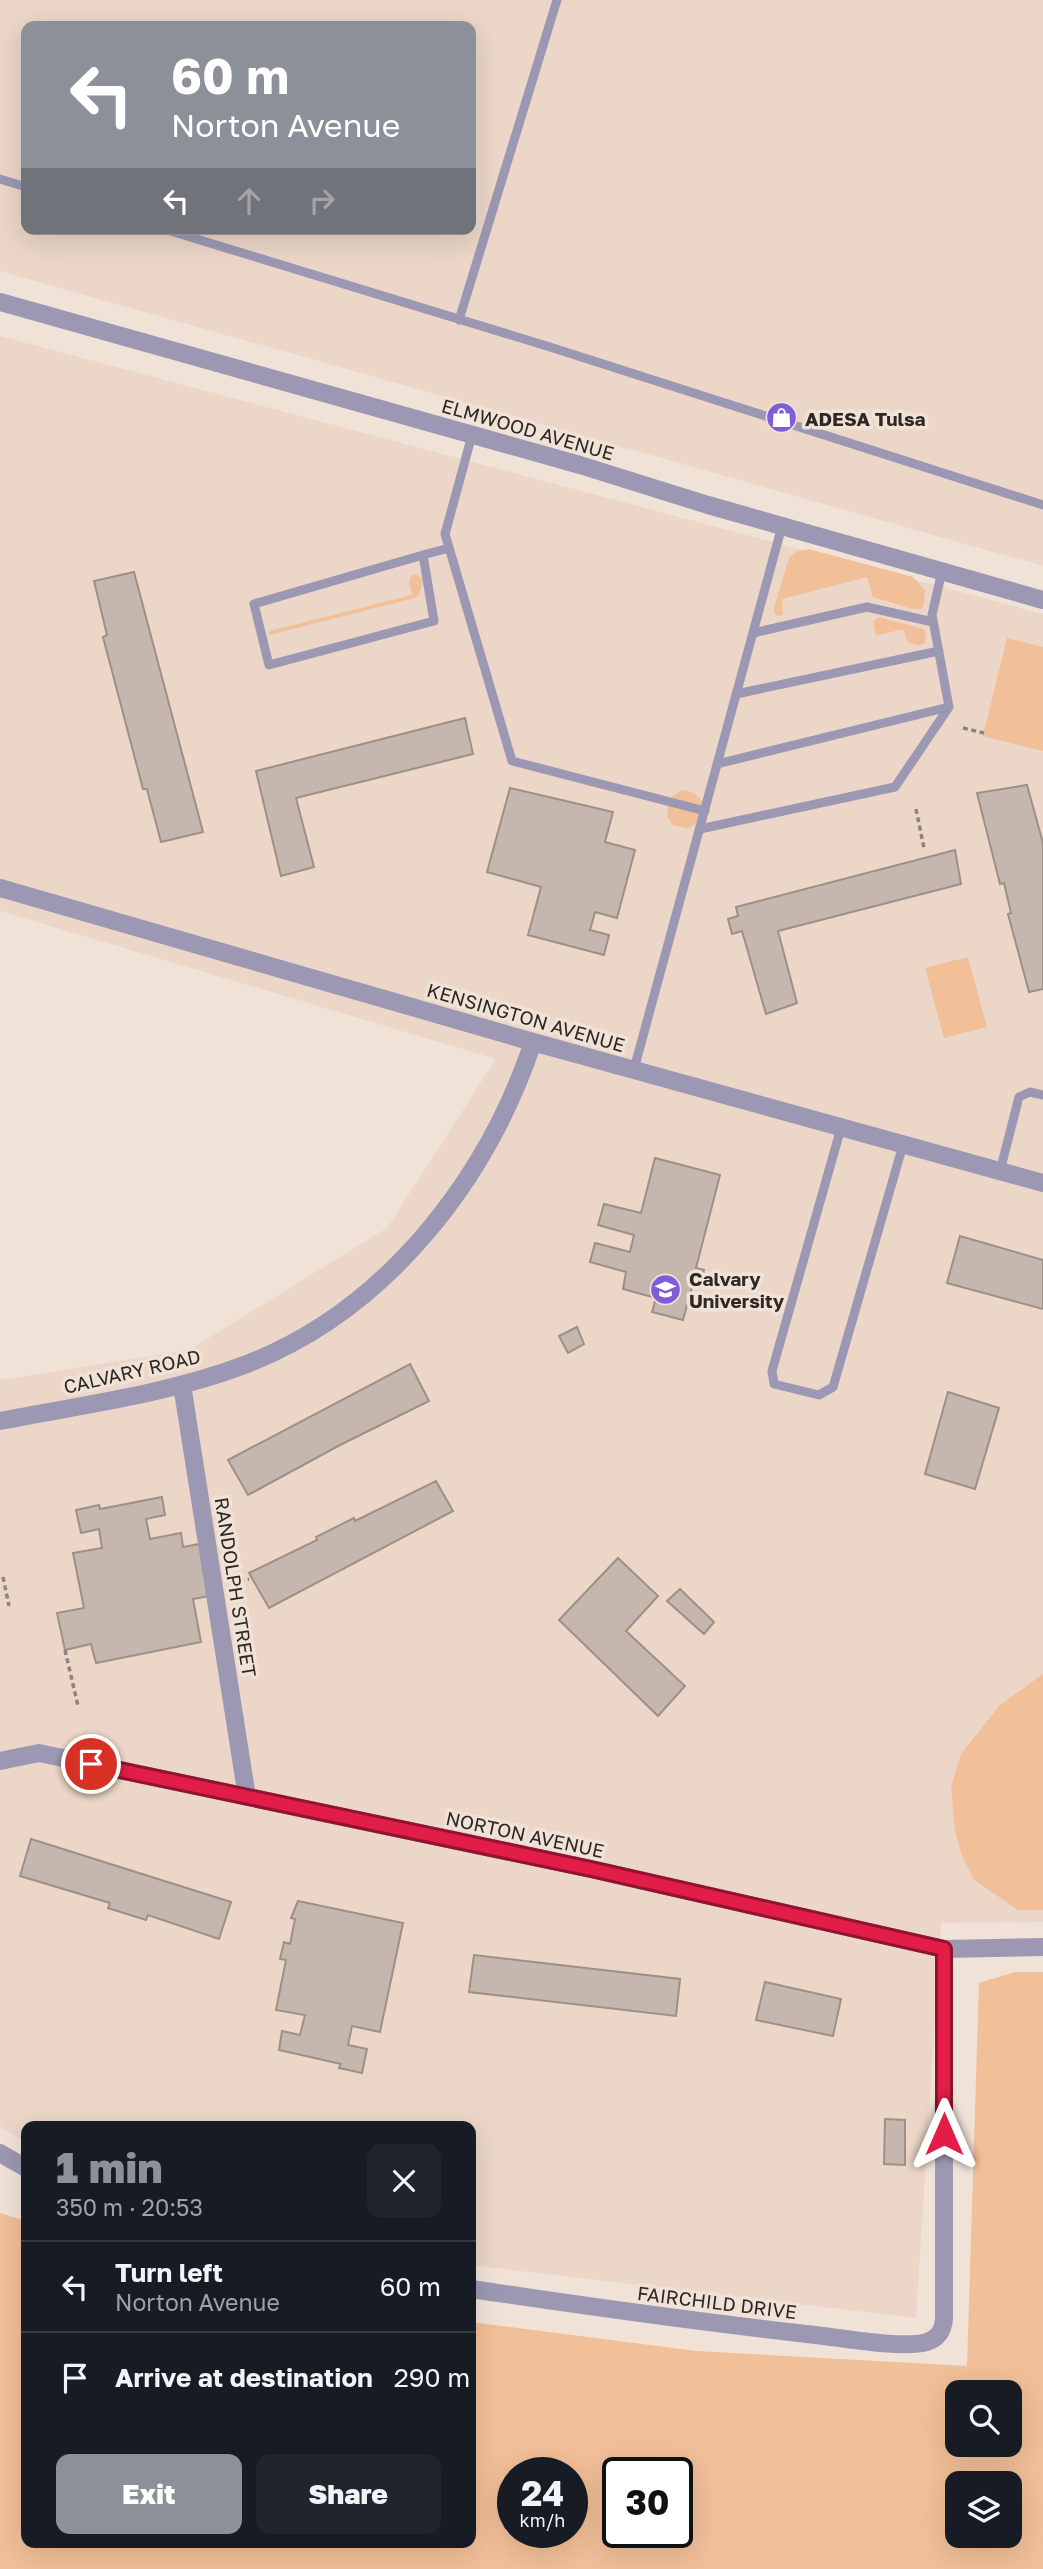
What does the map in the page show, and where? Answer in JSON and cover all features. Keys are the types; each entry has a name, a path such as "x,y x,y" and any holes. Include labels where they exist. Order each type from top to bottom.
{"street":[{"name":"ELMWOOD AVENUE","path":"0,302 1043,600"},
{"name":"KENSINGTON AVENUE","path":"0,888 533,1042 1043,1183"},
{"name":"CALVARY ROAD","path":"0,1421 181,1385 247,1364 295,1342 356,1300 398,1264 431,1229 461,1188 522,1075 533,1042"},
{"name":"RANDOLPH STREET","path":"181,1385 247,1797"},
{"name":"NORTON AVENUE","path":"0,1761 39,1753 604,1872 944,1949 1043,1947"},
{"name":"FAIRCHILD DRIVE","path":"476,2290 608,2310 905,2343 916,2344 937,2337 943,2328 944,2319 944,1949"},
{"path":"0,2152 21,2165"}],"lane":[{"path":"459,320 557,0"},
{"path":"0,179 21,185"},
{"path":"183,235 1043,505"},
{"path":"472,435 445,534 512,761 705,811"},
{"path":"635,1069 782,526"},
{"path":"423,555 433,621 269,665 254,604 423,555 449,548"},
{"path":"700,829 895,787 949,707 932,615 942,571"},
{"path":"753,633 867,607 933,622"},
{"path":"736,694 939,651"},
{"path":"717,764 949,707"},
{"path":"1000,1171 1019,1097 1030,1092 1043,1095"},
{"path":"841,1128 772,1371 774,1384 819,1395 833,1387 903,1144"}],"path":[{"path":"963,728 984,733"},
{"path":"916,810 924,848"},
{"path":"3,1577 9,1606"},
{"path":"65,1650 78,1706"}],"shaded area":[{"name":"ADESA Tulsa","path":"0,0 1043,0 1043,566 0,271"},
{"name":"Calvary University","path":"0,336 1043,614 1043,1922 941,1923 916,2318 476,2266 476,2121 21,2121 21,2140 0,2126 0,1380 189,1350 387,1228 496,1059 0,911"},
{"path":"809,549 913,577 925,590 924,604 921,609 912,609 873,597 867,577 782,599 783,615 777,616 774,608 789,558 798,551"},
{"path":"412,575 418,575 423,580 419,595 415,598 269,635 273,630 412,595 409,582"},
{"path":"878,617 923,629 926,634 925,643 908,643 903,629 876,636 873,622"},
{"path":"1007,638 1043,647 1043,751 983,736"},
{"path":"682,790 694,793 705,804 699,823 687,828 673,825 667,816 669,799"},
{"path":"968,957 987,1027 944,1038 925,968"},
{"path":"1043,1674 1043,1910 1018,1910 974,1880 961,1853 955,1831 951,1787 961,1754 1000,1705"},
{"path":"1015,1972 1043,1972 1043,2569 0,2569 0,2213 21,2219 21,2548 476,2548 476,2323 696,2351 967,2366 979,1983"}],"building":[{"path":"134,572 203,832 161,842 147,789 143,789 103,637 107,635 94,581"},
{"path":"465,718 473,754 296,798 314,867 281,876 256,771"},
{"path":"1027,785 1043,843 1043,989 1029,992 1008,914 1011,913 1004,883 1000,884 977,793"},
{"path":"510,788 613,812 605,842 635,850 617,918 595,912 590,930 609,935 604,955 528,935 541,887 487,872"},
{"path":"955,850 961,884 778,931 797,1003 766,1014 742,931 732,934 728,919 738,916 736,907"},
{"path":"655,1158 720,1175 696,1268 704,1270 701,1282 694,1280 683,1320 652,1312 656,1298 623,1289 626,1272 590,1262 595,1243 630,1252 634,1235 598,1225 604,1204 641,1213"},
{"path":"960,1236 1043,1260 1043,1309 947,1283"},
{"path":"577,1327 584,1344 568,1353 559,1336"},
{"path":"410,1364 429,1401 248,1495 228,1460"},
{"path":"948,1392 999,1408 975,1489 925,1474"},
{"path":"436,1481 453,1511 269,1608 249,1573 317,1540 316,1537 354,1518 355,1521"},
{"path":"162,1497 165,1515 146,1519 150,1539 181,1533 183,1547 199,1544 210,1596 193,1599 201,1642 96,1663 91,1644 65,1650 57,1613 84,1608 73,1553 102,1548 99,1529 81,1533 76,1510 99,1505 100,1509"},
{"path":"618,1558 658,1596 626,1631 685,1686 658,1716 559,1620"},
{"path":"680,1589 714,1622 704,1634 667,1601"},
{"path":"31,1839 231,1902 219,1939 148,1915 146,1920 108,1908 110,1903 20,1876"},
{"path":"298,1901 403,1923 380,2032 352,2026 348,2045 367,2049 362,2073 339,2068 341,2064 279,2050 282,2031 300,2035 305,2015 276,2010 286,1960 280,1959 284,1942 290,1944 295,1919 291,1918"},
{"path":"474,1955 680,1979 676,2016 469,1992"},
{"path":"765,1982 841,1999 833,2036 756,2020"},
{"path":"885,2119 905,2120 905,2165 884,2164"}],"place":[{"name":"ADESA Tulsa","path":"782,418"},
{"name":"Calvary University","path":"666,1289"}],"route":[{"path":"91,1764 591,1869 944,1949 944,2134"}]}
